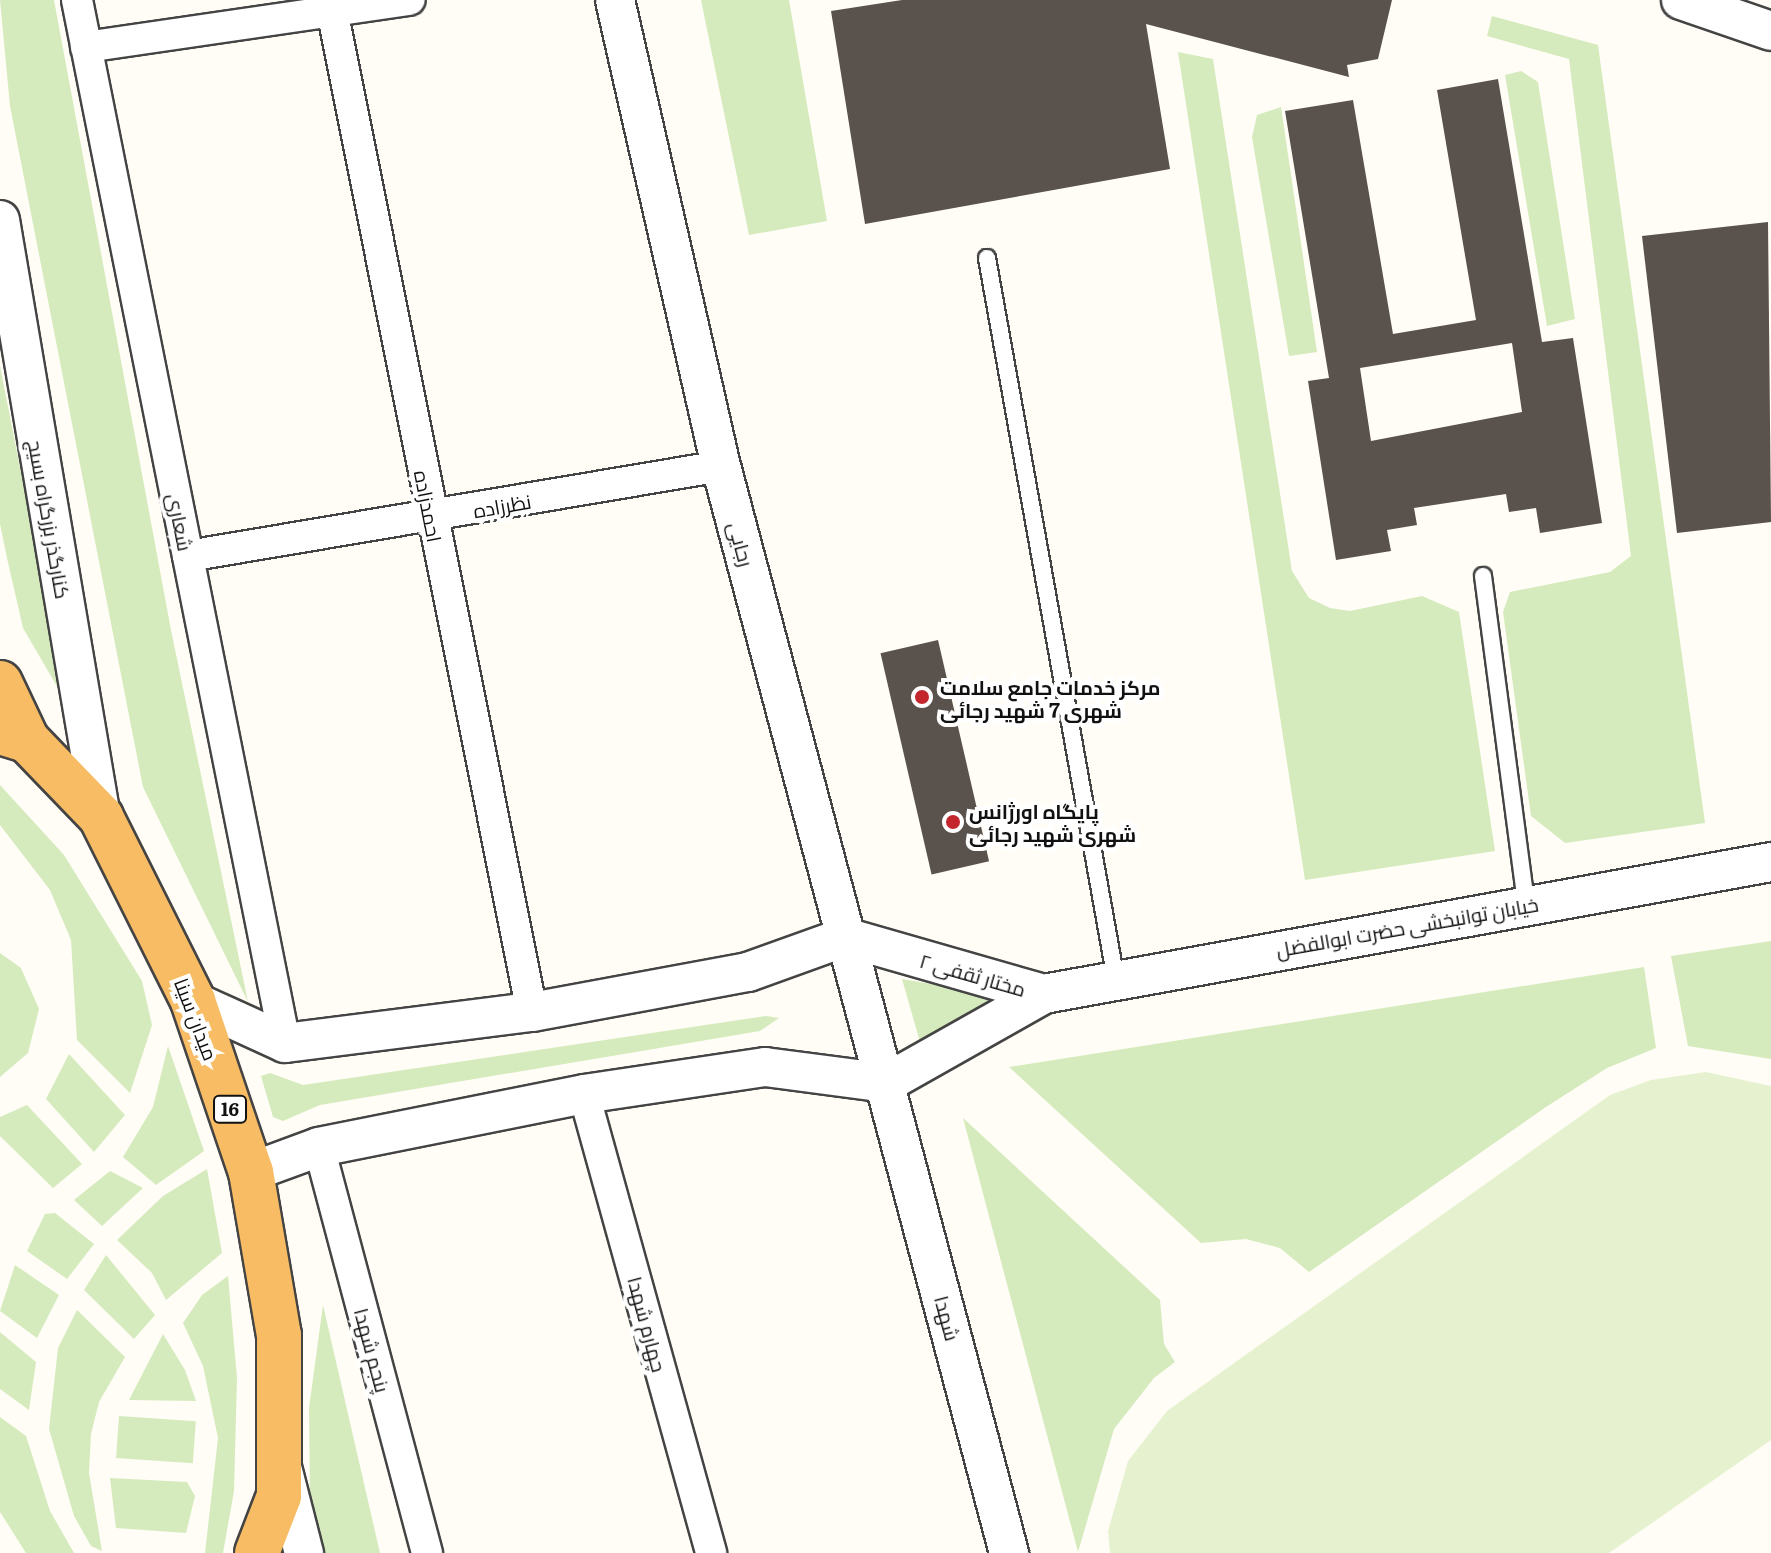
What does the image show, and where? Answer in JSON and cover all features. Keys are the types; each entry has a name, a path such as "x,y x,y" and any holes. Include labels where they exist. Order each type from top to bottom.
{"highway":[{"name":"16","path":"0,683 14,736"},
{"name":"میدان سینا","path":"14,736 101,817 193,1001 251,1172 279,1335 279,1475 257,1553"},
{"name":"16","path":"279,1475 280,1553"}],"street":[{"name":"شعاری","path":"77,0 285,1043"},
{"path":"86,47 331,6 410,0"},
{"name":"رجایی","path":"615,0 721,466 886,1083"},
{"path":"1681,0 1771,31"},
{"name":"احمدزاده","path":"331,6 532,1012"},
{"name":"کنارگذر بزرگراه بسیج","path":"0,220 101,817"},
{"name":"نظرزاده","path":"188,556 721,466"},
{"name":"خیابان توانبخشی حضرت ابوالفضل","path":"1044,994 1526,904 1771,862"},
{"path":"193,1001 285,1043 532,1012 748,972 845,937"},
{"name":"مختار ثقفی ۲","path":"845,937 1044,994"},
{"name":"مختار ثقفی ۲","path":"886,1083 1044,994"},
{"path":"251,1172 319,1147 584,1094 765,1067 886,1083"},
{"name":"شهدا","path":"886,1083 1009,1553"},
{"name":"چهارم شهدا","path":"584,1094 711,1553"},
{"name":"پنجم شهدا","path":"319,1147 427,1553"},
{"path":"279,1475 304,1553"}],"lane":[{"path":"987,258 1116,980"},
{"path":"1483,576 1526,904"}],"green space":[{"path":"0,0 54,0 171,630 248,1002 143,787 10,106"},
{"path":"701,0 789,0 827,221 749,235"},
{"path":"1492,16 1598,45 1705,823 1565,843 1531,816 1503,612 1510,592 1610,572 1631,556 1569,59 1487,36"},
{"path":"1178,52 1213,59 1292,571 1309,598 1330,608 1350,611 1422,596 1459,612 1495,851 1305,880"},
{"path":"1521,71 1538,82 1575,319 1547,326 1505,75"},
{"path":"1281,107 1317,352 1289,356 1252,137 1257,115"},
{"path":"0,366 66,702 23,628 0,524"},
{"path":"0,785 64,855 142,981 152,1025 130,1093 77,1040 71,940 50,890 0,825"},
{"path":"1771,941 1771,1059 1688,1046 1671,956"},
{"path":"0,953 21,968 39,1009 28,1053 0,1077"},
{"path":"1644,967 1656,1048 1607,1068 1546,1107 1309,1272 1280,1248 1246,1239 1201,1243 1009,1067"},
{"path":"902,979 1007,997 920,1042"},
{"path":"766,1016 779,1018 760,1031 320,1105 283,1121 273,1117 261,1076 270,1073 303,1085"},
{"path":"168,1046 204,1151 156,1185 123,1157 153,1107"},
{"path":"69,1054 125,1115 94,1152 46,1099"},
{"path":"1706,1072 1771,1086 1771,1440 1609,1553 1110,1553 1108,1531 1128,1461 1167,1411 1610,1095 1651,1080"},
{"path":"27,1105 82,1164 53,1188 0,1136 0,1117"},
{"path":"963,1118 1160,1300 1164,1344 1175,1362 1154,1378 1114,1429 1078,1552"},
{"path":"207,1169 222,1253 166,1300 152,1273 117,1240 163,1196"},
{"path":"110,1171 143,1188 102,1226 74,1200"},
{"path":"55,1213 94,1244 67,1279 27,1251 45,1214"},
{"path":"106,1255 155,1315 134,1339 84,1290"},
{"path":"15,1265 59,1295 37,1338 0,1311"},
{"path":"228,1276 237,1378 234,1491 223,1553 205,1553 218,1438 203,1366 183,1323 202,1295"},
{"path":"323,1305 380,1553 321,1553 310,1500 309,1408"},
{"path":"77,1310 125,1357 99,1402 91,1434 89,1473 102,1551 91,1546 74,1516 49,1429 58,1348"},
{"path":"0,1332 36,1362 29,1410 0,1389"},
{"path":"163,1334 185,1370 196,1401 129,1400"},
{"path":"119,1416 196,1421 193,1463 116,1458"},
{"path":"0,1417 26,1436 50,1511 74,1553 26,1553 0,1512"},
{"path":"110,1478 187,1482 195,1496 186,1533 116,1528"}],"building":[{"path":"902,0 1392,0 1378,59 1347,65 1349,77 1146,24 1170,169 865,224 831,11"},
{"path":"1498,79 1542,342 1573,338 1602,523 1540,533 1536,508 1509,512 1506,494 1414,508 1417,525 1387,530 1391,551 1336,560 1308,381 1329,378 1285,111 1353,100 1393,334 1476,320 1437,90","holes":["1512,343 1522,412 1371,441 1360,368"]},
{"path":"1768,222 1771,522 1677,533 1642,236"},
{"path":"938,640 989,861 932,874 881,653"}],"place":[{"name":"مرکز خدمات جامع سلامت شهری 7 شهید رجائی","path":"922,697"},
{"name":"پایگاه اورژانس شهری شهید رجائی","path":"953,822"}]}
